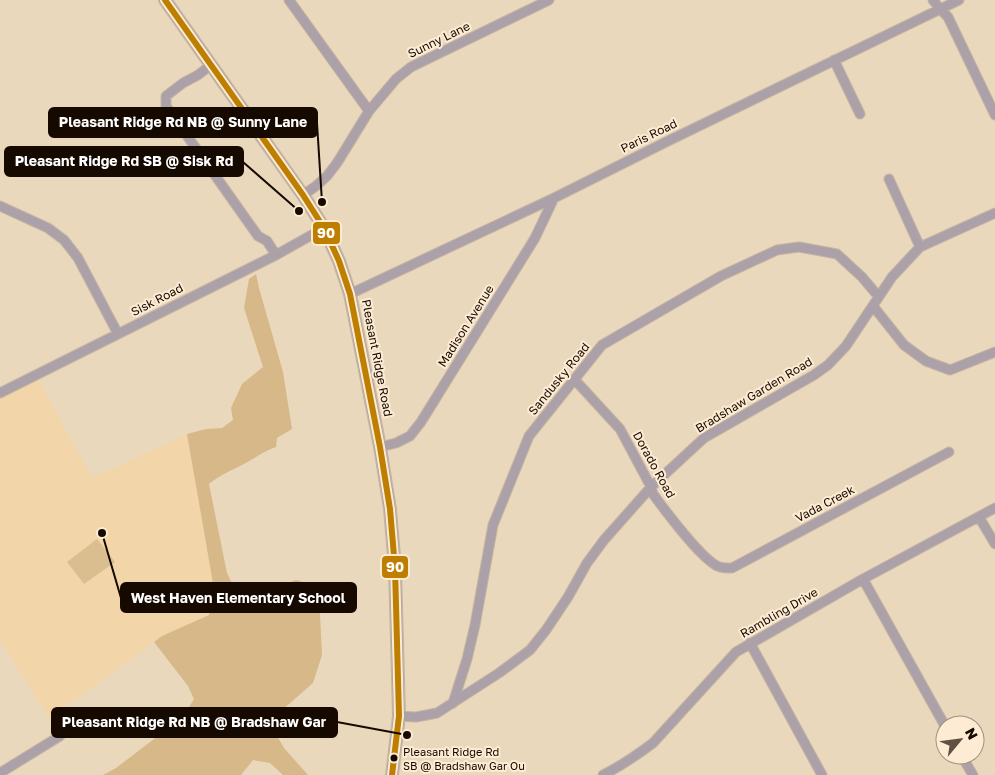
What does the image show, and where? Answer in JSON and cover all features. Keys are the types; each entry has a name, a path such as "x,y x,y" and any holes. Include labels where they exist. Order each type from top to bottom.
{"main road":[{"name":"Pleasant Ridge Road","path":"165,0 303,195 324,228 339,261 350,294 380,447 390,509 395,568 398,716 392,775"}],"street":[{"path":"289,0 370,111"},
{"name":"Sunny Lane","path":"303,195 327,176 370,111 396,79 412,67 549,0"},
{"path":"933,0 948,17 994,112"},
{"name":"Paris Road","path":"350,294 554,198 959,0"},
{"path":"834,60 860,114"},
{"path":"211,65 166,96 166,106 258,236 267,241 276,255"},
{"path":"889,179 920,247"},
{"name":"Madison Avenue","path":"380,447 396,443 410,436 422,422 535,238 554,198"},
{"path":"0,206 48,228 64,240 78,258 118,334"},
{"name":"Bradshaw Garden Road","path":"398,716 416,717 437,713 500,673 530,650 546,630 604,540 651,487 704,438 814,375 828,365 846,346 892,276 920,247 995,213"},
{"name":"Sisk Road","path":"0,392 276,255 324,228"},
{"name":"Sandusky Road","path":"453,704 476,625 493,525 529,436 602,345 722,276 777,250 799,246 837,254 862,277 878,296"},
{"path":"873,306 904,345 926,361 950,370 995,352"},
{"name":"Dorado Road","path":"575,380 620,429 653,494 710,562"},
{"name":"Vada Creek","path":"710,562 720,568 732,568 949,452"},
{"name":"Rambling Drive","path":"603,775 653,743 736,652 863,579 995,508"},
{"path":"979,517 995,544"},
{"path":"863,579 939,715"},
{"path":"750,643 822,775"},
{"path":"0,773 60,736"}],"shaded area":[{"path":"256,274 283,372 292,429 277,438 276,447 209,484 227,573 236,592 250,597 296,580 311,584 320,614 322,655 313,683 273,718 273,729 284,748 308,775 283,775 270,763 253,760 241,775 103,775 116,768 183,717 194,699 188,686 154,642 162,636 209,615 214,589 187,434 206,429 222,428 233,420 231,408 242,384 263,367 244,308 249,279"},
{"path":"39,380 92,478 187,434 214,589 209,615 162,636 84,694 48,716 0,641 0,399"},
{"path":"97,539 115,562 84,584 67,562"}],"transit line":[{"name":"90","path":"165,0 303,195 324,228 339,261 350,294 380,447 390,509 395,568 399,716 392,775"}],"place":[{"name":"Pleasant Ridge Rd NB @ Sunny Lane","path":"322,202"},
{"name":"Pleasant Ridge Rd SB @ Sisk Rd","path":"299,211"},
{"name":"West Haven Elementary School","path":"102,533"},
{"name":"Pleasant Ridge Rd NB @ Bradshaw Gar","path":"407,735"},
{"name":"Pleasant Ridge Rd SB @ Bradshaw Gar Ou","path":"394,758"}]}
